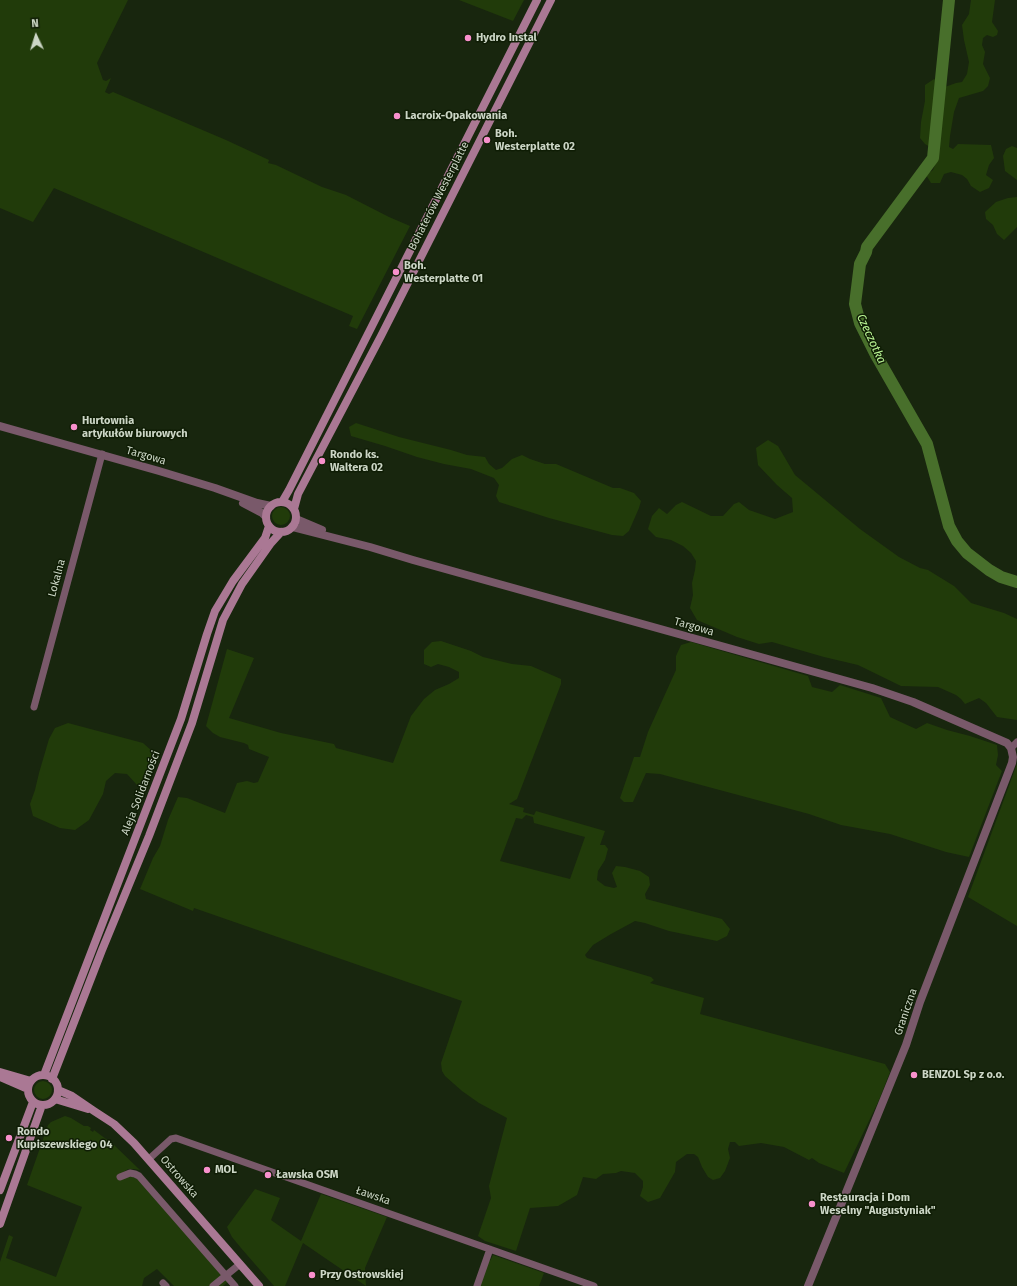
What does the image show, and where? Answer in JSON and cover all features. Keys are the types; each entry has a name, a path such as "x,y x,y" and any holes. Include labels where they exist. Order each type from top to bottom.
{"main road":[{"name":"Bohaterów Westerplatte","path":"282,502 537,0"},
{"name":"Bohaterów Westerplatte","path":"294,509 298,494 381,336 551,0"},
{"path":"282,502 289,504 294,509 296,514 294,523 289,530 281,532 274,530 269,526 266,517 267,511 271,506 282,502"},
{"name":"Aleja Solidarności","path":"44,1075 181,719 215,611 233,581 264,538 269,526"},
{"name":"Aleja Solidarności","path":"52,1079 102,950 149,836 192,723 223,620 242,584 271,543 281,532"},
{"path":"0,1072 31,1081"},
{"path":"44,1075 52,1079 58,1090 55,1099 42,1105 33,1102 28,1094 31,1081 37,1076 44,1075"},
{"path":"0,1077 28,1089"},
{"name":"Ostrowska","path":"58,1090 72,1096 114,1124 134,1143 259,1286"},
{"name":"Ostrowska","path":"55,1099 94,1111"},
{"path":"0,1190 33,1102"},
{"path":"0,1224 42,1105"}],"street":[{"name":"Targowa","path":"0,426 102,454 215,488 257,503 271,506"},
{"name":"Lokalna","path":"34,707 102,454"},
{"name":"Targowa","path":"215,488 262,513 266,517"},
{"name":"Targowa","path":"294,523 413,560 872,688 913,702 1012,744"},
{"name":"Graniczna","path":"808,1286 906,1045 923,995 1012,764 1012,744"},
{"name":"Ławska","path":"149,1159 172,1139 176,1138 589,1285"},
{"path":"120,1177 130,1173 140,1176 235,1286"},
{"path":"477,1286 490,1249"},
{"path":"213,1286 240,1264"}],"green space":[{"path":"0,0 128,0 97,63 103,80 106,81 111,78 105,92 109,94 113,92 226,140 269,160 268,163 276,165 322,187 346,195 410,226 357,329 349,326 353,316 54,188 33,222 0,208"},
{"path":"459,0 524,0 513,21"},
{"path":"971,0 995,0 992,22 998,31 997,35 993,37 987,35 983,38 982,45 985,52 983,64 990,78 988,86 983,91 959,98 954,112 949,147 953,149 958,144 991,145 994,158 989,165 986,175 993,180 989,188 980,192 971,186 967,179 962,175 951,172 944,174 940,183 931,183 926,175 933,170 937,160 937,151 925,144 920,138 925,101 925,85 934,79 945,87 962,82 967,74 969,62 962,25 969,14"},
{"path":"1012,146 1017,148 1017,180 1005,171 1003,156 1006,149"},
{"path":"1017,197 1017,227 1004,240 997,234 993,225 986,219 985,212 996,202"},
{"path":"356,423 399,437 467,455 485,457 489,464 496,470 502,468 512,459 522,455 545,464 556,464 613,488 620,488 634,493 641,501 639,508 629,531 623,536 612,535 549,518 499,502 496,496 499,485 494,478 471,469 417,457 351,436 349,427"},
{"path":"768,440 778,446 795,475 860,529 899,557 920,568 928,570 954,586 971,603 1004,613 1017,619 1017,720 997,717 986,703 979,698 965,704 956,695 938,687 901,686 858,665 772,642 759,644 737,637 697,620 690,608 693,595 692,583 696,561 691,553 683,546 671,540 656,537 648,529 652,516 659,508 667,514 676,505 682,502 711,516 723,516 734,504 739,502 749,510 775,519 793,512 792,498 758,465 756,448"},
{"path":"281,507 287,510 290,516 287,522 281,525 275,522 272,516 275,510"},
{"path":"441,641 471,651 483,657 512,664 531,666 561,679 561,684 517,799 509,804 524,808 523,812 534,815 536,811 605,831 600,845 605,845 608,849 605,860 598,871 597,880 605,886 614,888 617,887 612,873 616,866 640,871 649,877 650,885 645,894 646,899 722,919 730,929 727,936 717,941 669,931 635,921 593,945 585,955 587,958 651,977 654,980 650,983 704,998 700,1014 885,1064 890,1072 879,1100 844,1173 819,1163 812,1158 809,1160 784,1147 761,1143 739,1146 735,1142 730,1142 728,1149 730,1158 725,1171 720,1178 713,1180 708,1177 698,1157 694,1154 687,1154 676,1162 675,1172 660,1198 648,1202 640,1196 643,1181 635,1173 621,1171 603,1174 596,1179 583,1177 577,1195 558,1206 530,1208 516,1251 485,1241 478,1236 491,1198 489,1186 507,1118 479,1103 462,1091 445,1076 442,1071 441,1063 462,1001 194,908 193,911 140,889 153,858 160,846 168,820 178,797 187,798 225,813 237,783 247,781 254,783 258,782 269,757 249,749 248,745 244,743 220,737 206,726 227,649 254,658 229,718 281,733 334,744 336,748 393,763 411,716 424,699 435,690 459,678 459,672 449,667 438,664 431,667 424,664 424,650 432,642","holes":["526,815 533,817 534,823 585,837 570,879 500,861 516,818 522,819"]},
{"path":"691,642 808,676 812,687 832,692 840,685 881,698 890,717 916,729 927,723 997,745 998,755 996,765 1002,771 969,857 946,852 890,834 841,825 809,814 660,774 646,773 633,802 624,802 620,798 634,757 640,757 648,732 676,670 676,656 681,645"},
{"path":"68,723 143,743 152,751 150,764 141,784 137,785 127,774 115,773 106,781 103,794 89,820 75,830 60,828 33,816 30,804 49,739 55,728"},
{"path":"1017,764 1017,926 968,897"},
{"path":"43,1081 49,1084 52,1090 49,1096 43,1099 37,1096 34,1090 37,1084"},
{"path":"65,1116 84,1126 88,1126 93,1132 94,1130 114,1145 140,1170 128,1169 119,1175 131,1176 139,1180 228,1282 223,1286 174,1286 157,1269 144,1278 142,1286 0,1286 0,1262 9,1235 13,1237 6,1258 56,1277 82,1207 27,1185 48,1125 51,1122"},
{"path":"255,1189 280,1198 271,1220 301,1241 321,1194 387,1217 365,1268 366,1286 303,1243 285,1286 274,1286 232,1237 227,1227"},
{"path":"493,1255 544,1273 539,1286 477,1286 487,1259 490,1261"}],"waterway":[{"name":"Czeczotka","path":"949,0 933,158 867,247 860,264 855,304 860,323 876,355 927,444 949,526 957,541 967,553 989,570 1001,577 1017,582"}],"place":[{"name":"Hydro Instal","path":"468,38"},
{"name":"Lacroix-Opakowania","path":"397,116"},
{"name":"Boh. Westerplatte 02","path":"487,140"},
{"name":"Boh. Westerplatte 01","path":"396,272"},
{"name":"Hurtownia artykułów biurowych","path":"74,427"},
{"name":"Rondo ks. Waltera 02","path":"322,461"},
{"name":"BENZOL Sp z o.o.","path":"914,1075"},
{"name":"Rondo Kupiszewskiego 04","path":"9,1138"},
{"name":"MOL","path":"207,1170"},
{"name":"Ławska OSM","path":"268,1175"},
{"name":"Restauracja i Dom Weselny \"Augustyniak\"","path":"812,1204"},
{"name":"Przy Ostrowskiej","path":"312,1275"}]}
